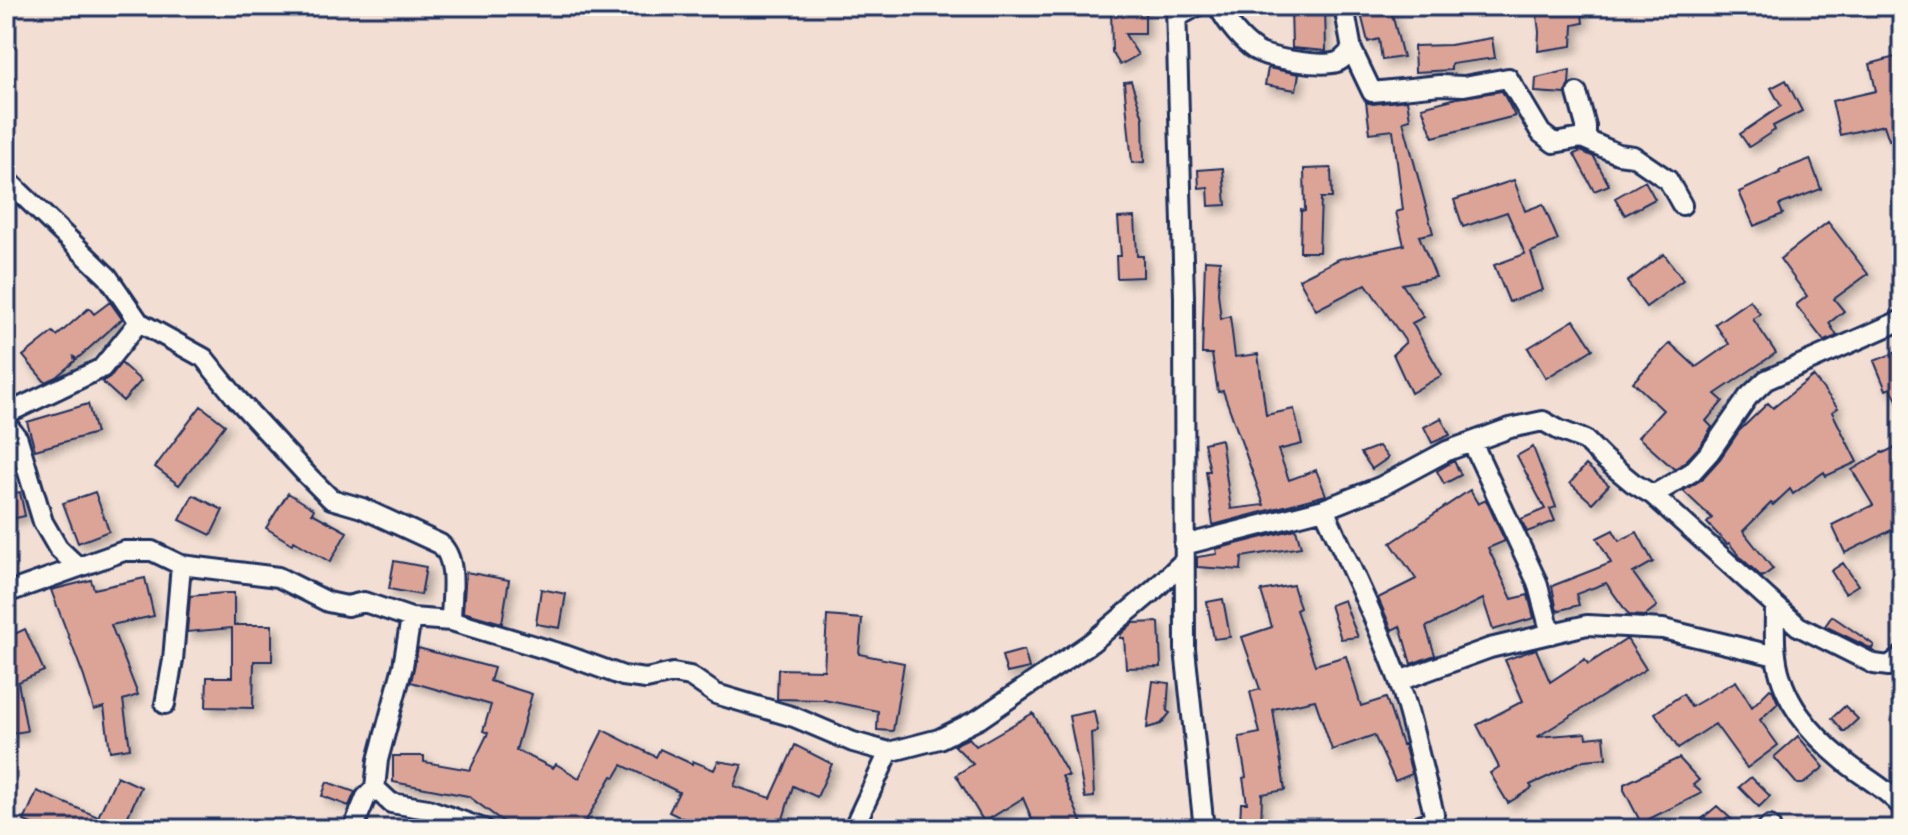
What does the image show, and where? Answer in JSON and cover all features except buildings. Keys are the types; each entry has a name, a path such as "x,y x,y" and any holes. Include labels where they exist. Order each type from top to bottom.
{"street":[{"path":"1197,6 1177,12 1184,297 1185,649 1204,829"},
{"path":"1218,6 1229,25 1257,51 1295,61 1326,63 1341,61 1352,50"},
{"path":"1344,6 1352,50 1372,92 1440,85 1464,86 1508,78 1541,133 1554,143 1582,138 1618,154 1633,156 1668,180 1682,205"},
{"path":"1577,93 1586,126 1586,135 1582,138"},
{"path":"6,179 108,277 139,322 204,358 237,399 331,499 362,508 445,548 452,567 451,621"},
{"path":"1653,495 1692,472 1710,452 1748,397 1766,380 1902,320"},
{"path":"6,414 102,368 139,322"},
{"path":"6,593 124,551 152,551 181,565 278,577 328,602 347,606 364,602 411,618 451,621 623,676 646,679 673,673 690,676 716,694 794,717 853,742 889,752 939,739 979,719 1092,642 1154,590 1184,553 1324,509 1380,487 1447,451 1510,428 1543,421 1585,440 1633,483 1653,495 1798,626 1874,664 1889,666 1902,656"},
{"path":"6,423 18,439 43,522 58,548 78,567"},
{"path":"1472,442 1537,582 1551,634"},
{"path":"1324,509 1399,681 1434,814 1432,820 1410,829"},
{"path":"165,704 173,660 181,565"},
{"path":"1775,605 1776,656 1793,707 1808,727 1843,760 1902,807"},
{"path":"353,829 366,797 375,788 378,760 403,666 411,618"},
{"path":"1399,681 1490,648 1587,625 1663,629 1776,656"},
{"path":"853,829 889,752"},
{"path":"375,788 391,803 428,809 484,829"}]}
